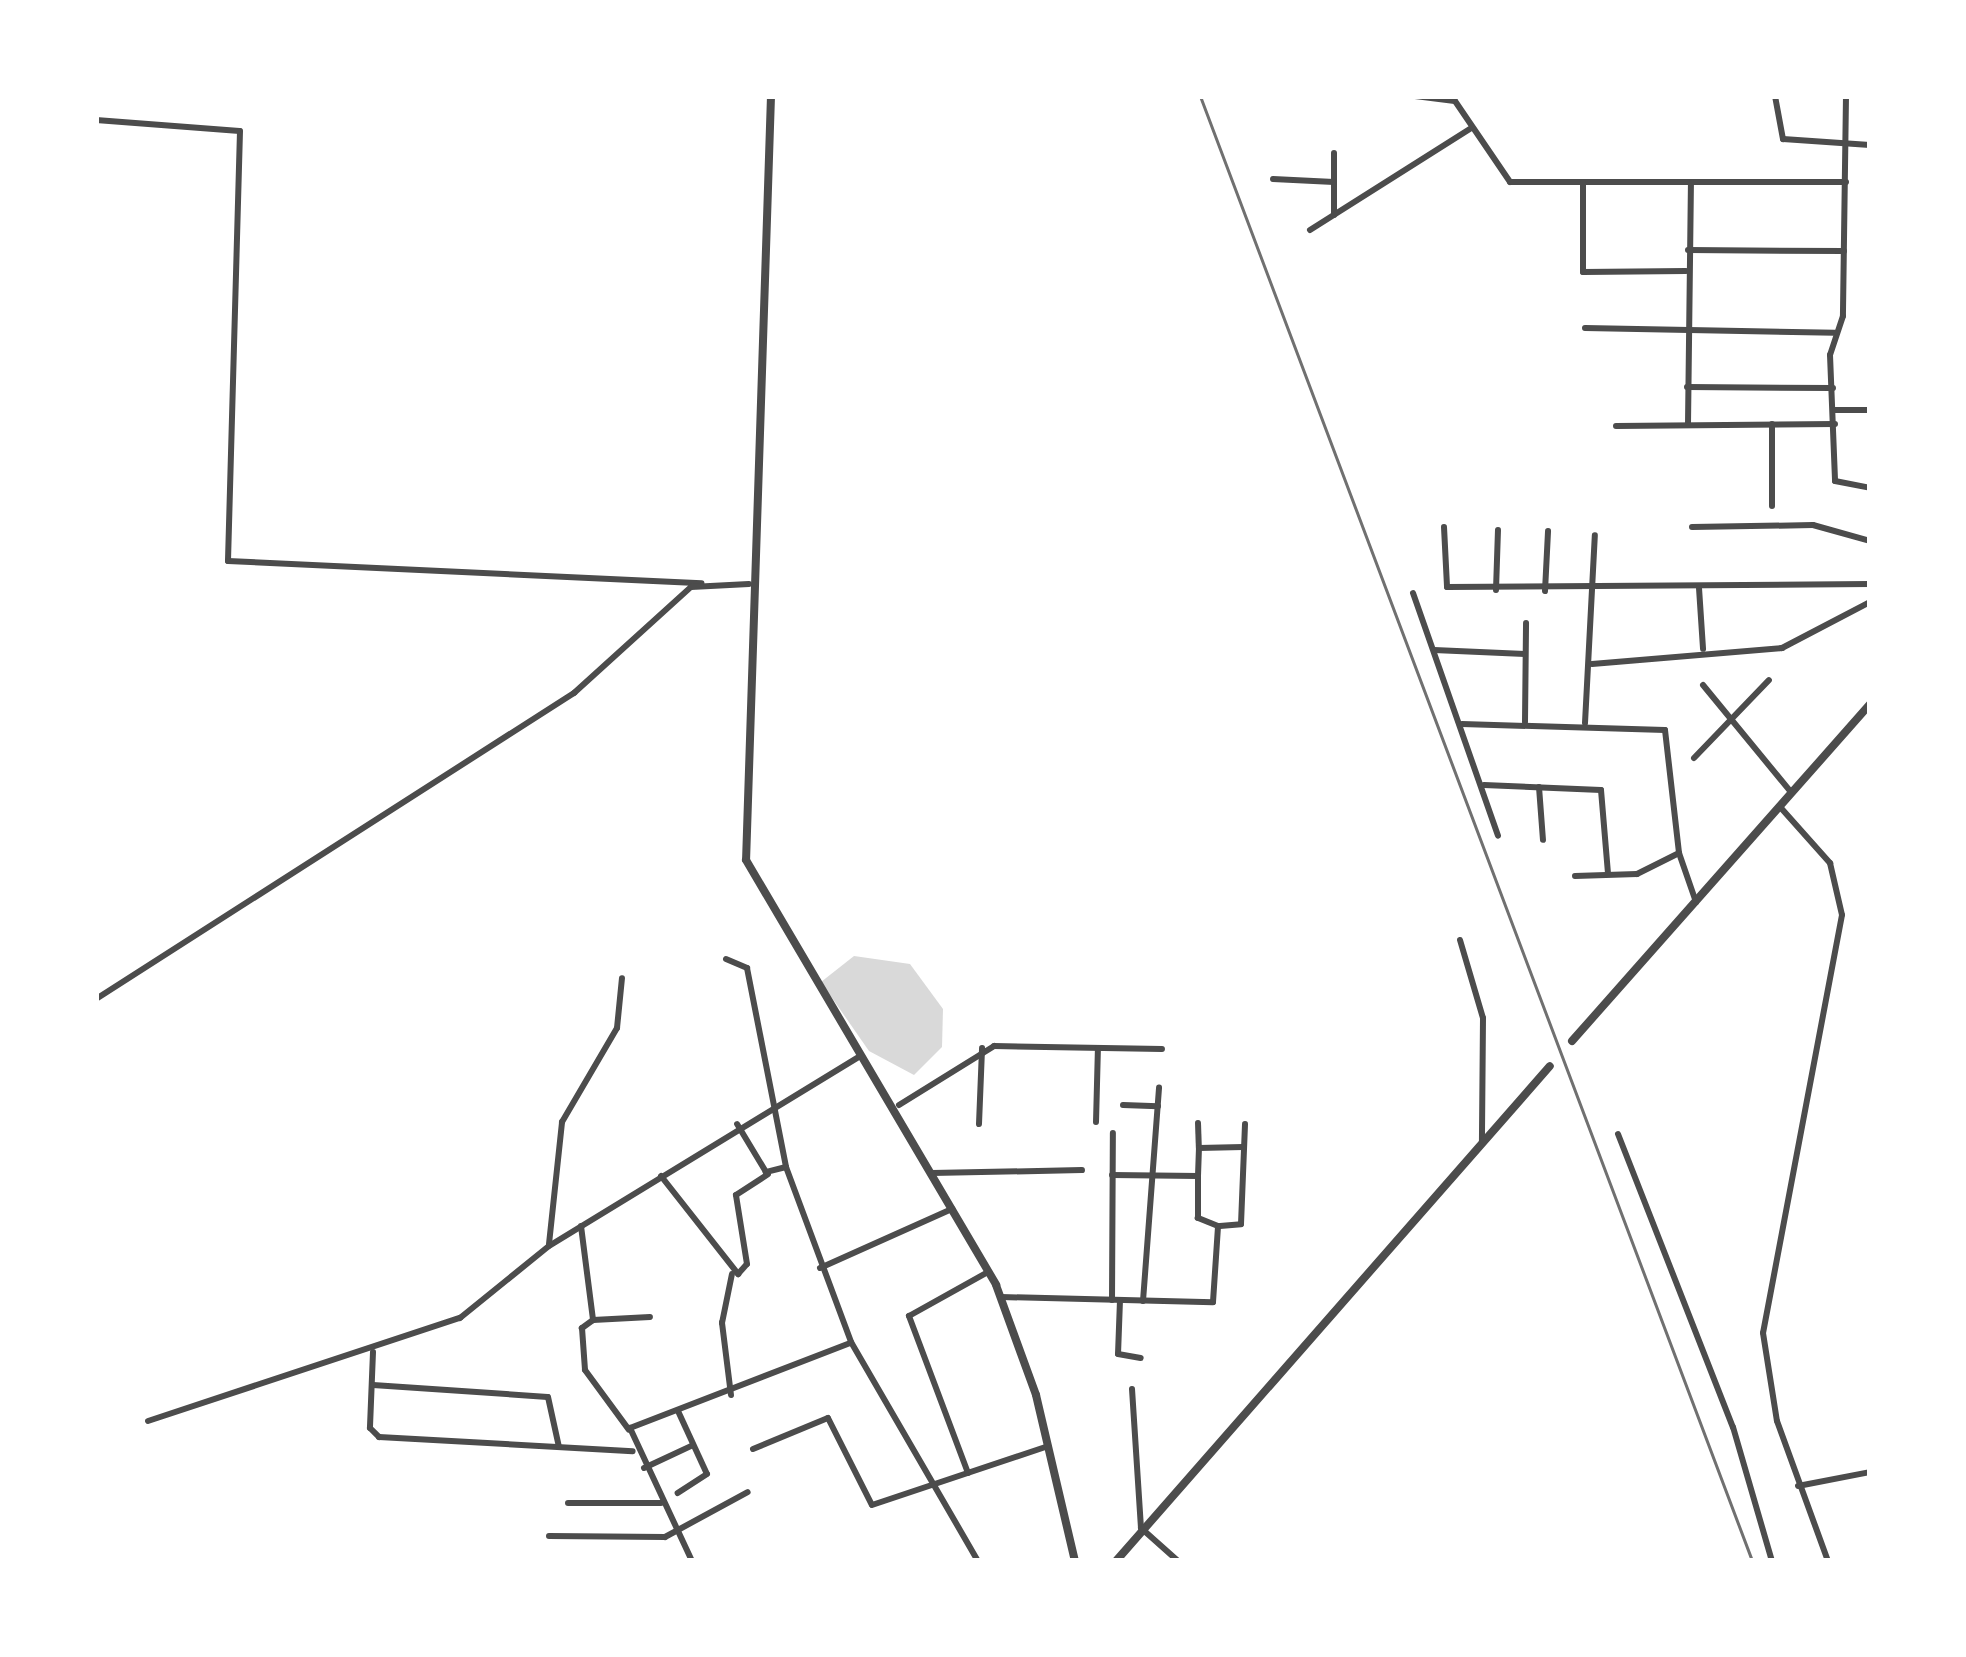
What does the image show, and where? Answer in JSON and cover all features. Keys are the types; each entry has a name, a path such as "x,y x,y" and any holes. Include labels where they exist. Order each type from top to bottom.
{"street":[{"path":"771,96 749,584 746,860 859,1057 898,1105 1001,1297 1048,1446 1075,1561"},
{"path":"1415,96 1451,99 1502,179 1846,182"},
{"path":"1775,96 1780,137 1870,145"},
{"path":"1846,96 1844,251 1833,388 1836,485 1870,488"},
{"path":"96,119 239,131 227,561 749,584"},
{"path":"1310,230 1471,129"},
{"path":"1334,153 1334,215"},
{"path":"1274,179 1334,182"},
{"path":"1688,424 1685,329 1690,182"},
{"path":"1583,183 1583,272 1688,271"},
{"path":"1688,250 1844,251"},
{"path":"1585,328 1835,333"},
{"path":"1687,387 1833,388"},
{"path":"1835,410 1870,410"},
{"path":"1772,424 1772,506"},
{"path":"1616,426 1835,424"},
{"path":"1692,527 1813,525 1870,542"},
{"path":"1444,527 1444,585 1545,591 1870,584"},
{"path":"1496,590 1498,530"},
{"path":"1545,591 1548,531"},
{"path":"1585,723 1592,664 1595,535"},
{"path":"96,999 574,693 701,583"},
{"path":"1700,588 1703,649"},
{"path":"1413,593 1484,785 1498,836"},
{"path":"1592,664 1703,649 1782,648 1870,602"},
{"path":"1525,722 1526,623"},
{"path":"1434,650 1525,654"},
{"path":"1694,758 1769,680"},
{"path":"1702,685 1734,714 1792,795"},
{"path":"1572,1041 1870,704"},
{"path":"1462,724 1585,723 1665,730 1679,853 1696,902"},
{"path":"1484,785 1603,792 1609,874"},
{"path":"1539,787 1544,840"},
{"path":"1780,808 1830,862 1842,915 1762,1333 1798,1486 1828,1561"},
{"path":"1575,876 1609,874 1679,853"},
{"path":"1460,940 1483,1018 1482,1145"},
{"path":"726,959 747,968 777,1102 786,1167 820,1268 851,1342 926,1487 978,1561"},
{"path":"549,1246 562,1122 617,1028 622,978"},
{"path":"898,1105 982,1048 1162,1049"},
{"path":"980,1124 982,1048"},
{"path":"1096,1121 1098,1048"},
{"path":"148,1421 373,1352 460,1318 549,1246 736,1124 859,1057"},
{"path":"1116,1561 1550,1066"},
{"path":"1143,1301 1159,1088"},
{"path":"1123,1105 1159,1106"},
{"path":"1198,1123 1198,1218 1218,1226 1241,1224 1245,1124"},
{"path":"736,1124 768,1174"},
{"path":"1113,1133 1118,1354 1141,1358"},
{"path":"1618,1134 1733,1427 1772,1561"},
{"path":"1199,1148 1243,1147"},
{"path":"731,1396 722,1323 732,1274 747,1264 736,1195 786,1167"},
{"path":"932,1173 1082,1170"},
{"path":"1112,1175 1198,1176"},
{"path":"662,1176 732,1274"},
{"path":"820,1268 952,1209"},
{"path":"581,1226 593,1320"},
{"path":"1001,1297 1214,1302 1218,1226"},
{"path":"968,1473 909,1316 988,1272"},
{"path":"650,1317 593,1320 582,1328 585,1370 629,1430 635,1451 692,1561"},
{"path":"629,1430 731,1396 851,1342"},
{"path":"373,1352 370,1429 380,1437 635,1451"},
{"path":"373,1385 552,1399 559,1448"},
{"path":"1132,1389 1141,1528 1178,1561"},
{"path":"678,1411 707,1475 678,1493"},
{"path":"753,1449 824,1417 867,1504 1048,1446"},
{"path":"644,1468 693,1445"},
{"path":"1798,1486 1870,1472"},
{"path":"549,1536 677,1531 748,1492"},
{"path":"568,1503 661,1502"}],"shaded area":[{"path":"854,956 910,964 943,1009 942,1047 914,1075 869,1051 821,982"}],"railway":[{"path":"1200,96 1752,1561"}]}
